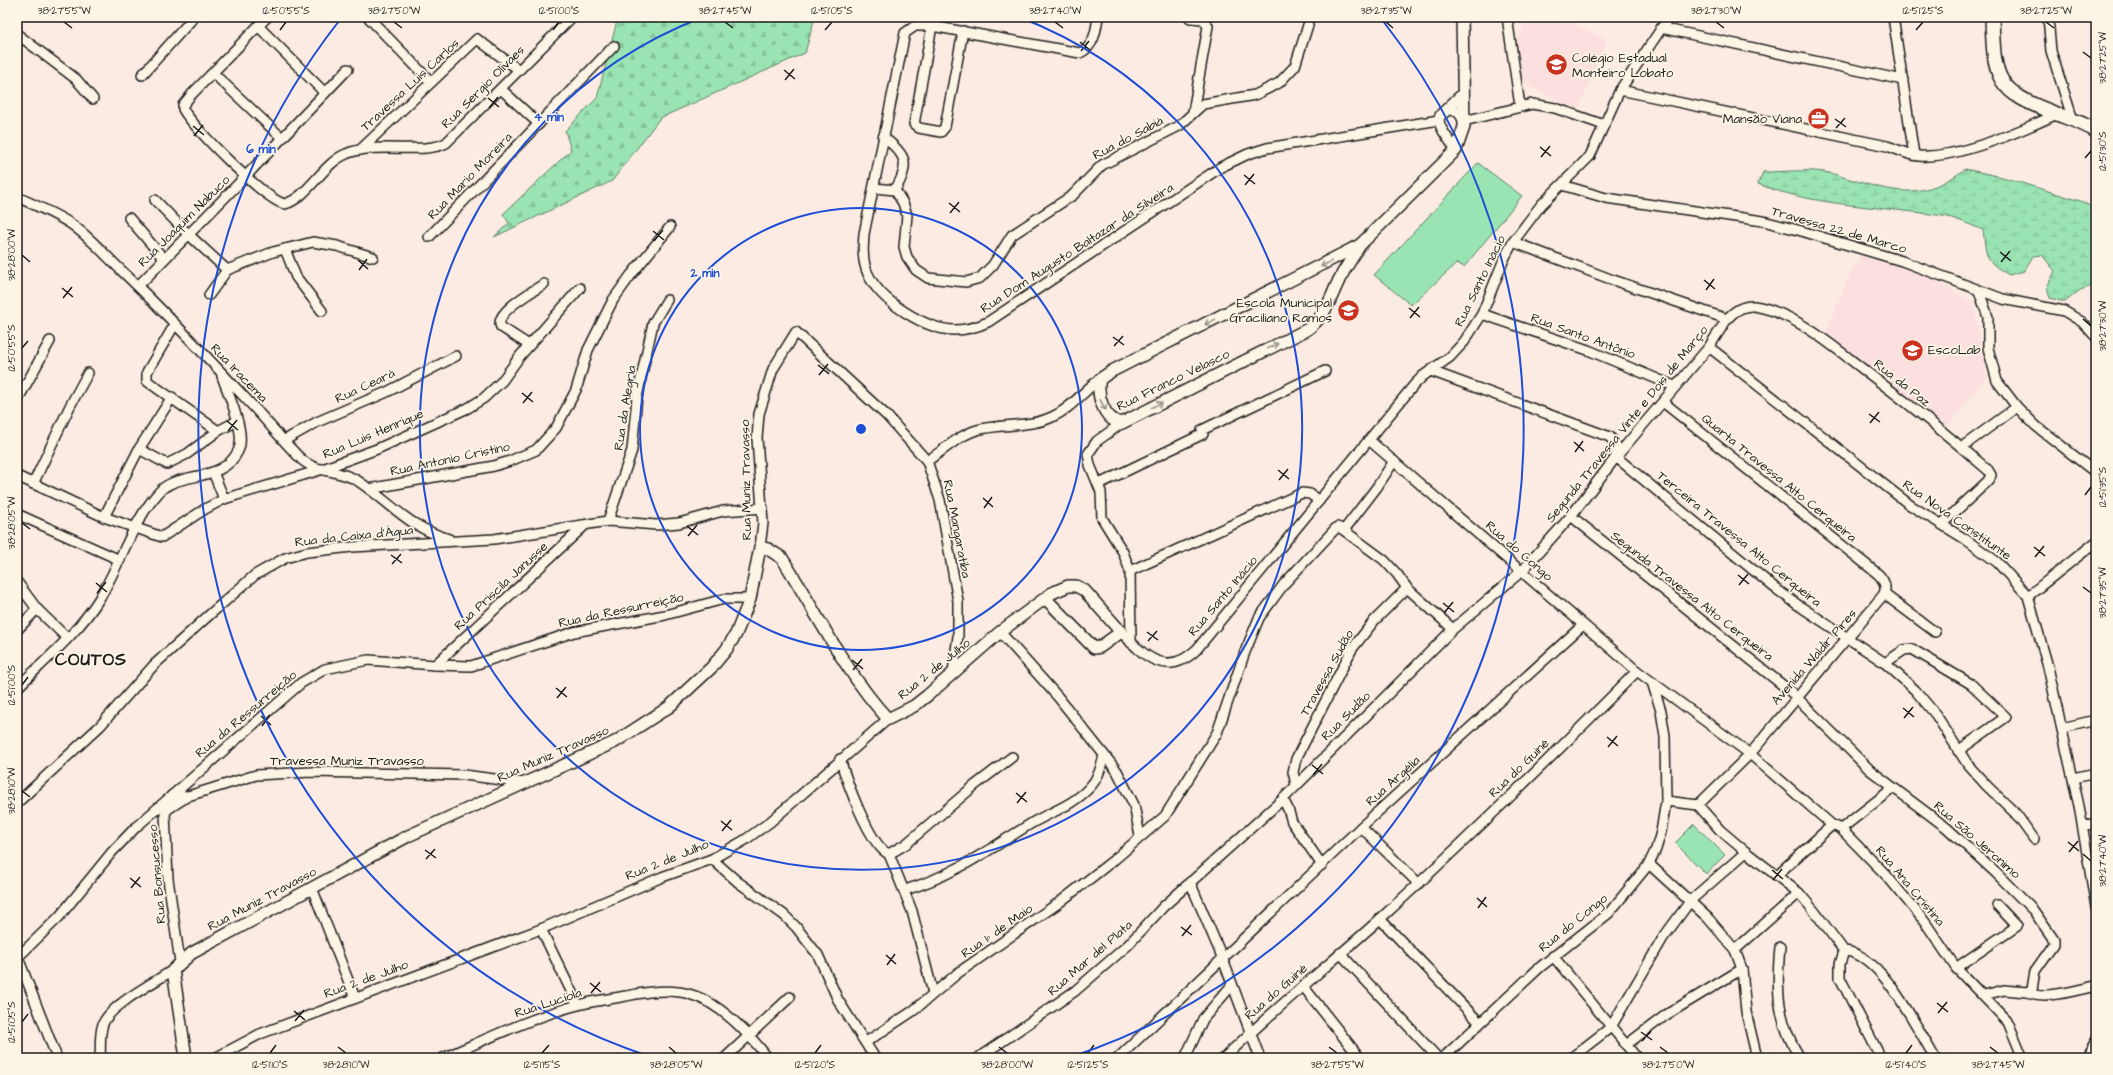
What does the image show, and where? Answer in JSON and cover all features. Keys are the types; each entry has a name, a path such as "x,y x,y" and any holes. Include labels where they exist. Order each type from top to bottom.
{"main road":[{"path":"1992,17 1993,48 1998,72 2003,83 2011,93 2021,100 2073,120 2096,131"}],"street":[{"path":"142,75 194,17"},
{"path":"245,177 200,131 183,110 185,102 267,17"},
{"path":"368,17 431,82"},
{"name":"Rua Sergio Olivaes","path":"245,177 280,203 287,203 297,197 336,160 345,154 360,150 428,147 443,144 455,135 572,17"},
{"path":"963,31 945,127 941,132 919,128 914,124 932,26 963,31 1080,53 1085,51 1094,37 1098,17"},
{"name":"Rua Franco Velasco","path":"1360,245 1112,371 1100,379 1098,394 1112,420 1122,422 1308,329 1317,322 1325,312 1344,271 1360,245 1456,150 1461,138 1464,121 1462,17"},
{"path":"1507,17 1520,106"},
{"name":"Rua Santo Inácio","path":"1068,586 1076,586 1084,590 1131,643 1153,659 1161,663 1176,664 1189,656 1414,385 1458,350 1482,314 1504,259 1513,242 1542,205 1590,156 1620,90 1669,17"},
{"path":"1893,17 1914,155"},
{"path":"2048,17 2051,51 2073,120"},
{"path":"1190,18 1203,19 1208,26 1193,112"},
{"name":"Rua Dom Augusto Baltazar da Silveira","path":"932,26 920,25 910,28 903,38 864,234 863,250 865,265 872,282 888,298 922,322 955,330 973,328 988,322 1217,170 1235,160 1256,151 1276,146 1441,116"},
{"name":"Rua do Sabiá","path":"895,190 903,203 906,215 904,247 910,264 928,278 972,281 980,278 986,274 1012,235 1023,225 1073,195 1102,165 1178,126 1203,104 1255,95 1279,83 1295,66 1308,25"},
{"path":"258,26 325,93"},
{"path":"1661,28 1903,80"},
{"path":"17,34 76,79 93,99"},
{"name":"Travessa Luis Carlos","path":"360,150 477,40 519,70"},
{"name":"Rua Mario Moreira","path":"429,237 614,46"},
{"name":"Rua Joaquim Nabuco","path":"138,286 348,69"},
{"path":"213,73 282,138"},
{"path":"501,89 539,124"},
{"path":"1620,90 1887,146 1914,155 1948,155 2009,134 2057,114"},
{"path":"1456,150 1446,133 1441,128 1441,116 1463,94"},
{"path":"1446,133 1458,131 1464,121 1520,106 1542,105 1604,125"},
{"path":"1441,116 1454,110 1460,114 1464,121"},
{"path":"874,188 895,190 905,169 903,156 896,146 883,136"},
{"name":"Travessa 22 de Marco","path":"1562,185 1606,198 1763,221 1902,261 1979,290 2015,301 2064,311 2082,322 2096,337"},
{"name":"Rua Iracema","path":"17,197 72,225 138,286 285,440 300,458 320,470 340,473 356,480 395,511 421,529 456,541"},
{"path":"156,200 188,234 227,270"},
{"path":"129,218 164,259"},
{"name":"Rua Antonio Cristino","path":"369,489 494,466 517,459 539,447 562,419 576,390 588,350 613,300 670,227"},
{"path":"209,295 227,270 273,252 318,242 373,257"},
{"name":"Segunda Travessa Vinte e Dois de Março","path":"1513,242 1613,280 1728,319 1709,348 1674,386 1663,402 1616,457 1571,516 1522,571"},
{"path":"286,249 296,277 322,311"},
{"path":"529,345 501,327 499,324 500,318 517,301 544,284"},
{"name":"Rua Luis Henrique","path":"17,476 104,517 162,537 205,509 224,500 320,470 395,442 468,408 484,398 502,381 529,345 580,288"},
{"path":"1979,290 1988,317 1988,348 1996,377 2017,407 2047,436 2096,473"},
{"name":"Rua da Alegria","path":"608,522 632,450 637,397 653,323 668,300"},
{"name":"Rua da Paz","path":"1728,319 1735,311 1752,306 1772,312 1820,336 1962,447 1988,470 1990,478 1942,524"},
{"name":"Rua Santo Antônio","path":"1482,314 1588,350 1674,386"},
{"path":"175,324 146,377 150,384 172,397 218,431"},
{"name":"Rua Muniz Travasso","path":"100,1058 103,1024 108,1016 119,1005 177,966 192,953 408,836 615,742 669,707 693,686 726,650 736,634 750,599 760,548 763,508 757,432 761,403 773,369 792,336 796,332 810,344"},
{"path":"17,401 50,341"},
{"name":"Rua Mangaratiba","path":"810,344 887,416 928,461 940,500 958,601 958,636 953,672"},
{"name":"Rua Nova Constitunte","path":"1709,348 1905,501 1942,524 1997,562 2028,596 2048,667 2083,825 2093,861 2096,907"},
{"name":"Rua Ceará","path":"285,440 318,422 387,392 456,356"},
{"path":"1098,484 1324,371"},
{"path":"1431,371 1610,437 1616,445 1616,457"},
{"path":"17,688 67,638 98,601 136,528 162,489 169,485 213,472 227,464 239,450 241,441 237,421 220,372"},
{"path":"33,484 70,406 88,373"},
{"path":"928,461 971,432 985,428 1019,425 1050,418 1064,412 1086,389 1100,379"},
{"path":"104,517 139,449 172,397"},
{"name":"Quarta Travessa Alto Cerqueira","path":"1663,402 1878,574 1885,586 1884,594"},
{"path":"1962,447 2017,407"},
{"path":"139,449 167,464 187,454 218,431 237,421"},
{"path":"1122,422 1097,441 1088,454 1090,465 1101,492 1102,518 1123,552 1130,571 1131,643"},
{"name":"Rua do Congo","path":"1369,440 1637,671 1750,754"},
{"name":"Terceira Travessa Alto Cerqueira","path":"1616,457 1775,588 1847,639 1885,663 1922,697 1936,715 1958,751 1986,785 2016,814 2034,838"},
{"path":"1394,461 1377,487 1344,530 1384,560 1407,588 1453,629"},
{"path":"213,472 224,500"},
{"path":"1130,571 1302,493 1310,494 1319,501"},
{"name":"Rua da Caixa d'Água","path":"17,802 100,726 154,666 255,575 285,558 307,552 494,538 608,522 656,525 694,520 723,511 763,508"},
{"path":"17,514 120,560"},
{"name":"Segunda Travessa Alto Cerqueira","path":"1571,516 1774,677 1796,697"},
{"name":"Rua Priscila Janusse","path":"436,665 584,526"},
{"name":"Rua 1º de Maio","path":"866,1042 913,1011 933,993 1066,897 1116,859 1140,836 1165,816 1213,740 1243,657 1259,618 1284,584 1334,530 1339,527 1344,530"},
{"path":"2028,596 2096,542"},
{"path":"760,548 768,549 782,558 863,690 888,719"},
{"name":"Rua Sudão","path":"1190,882 1283,799 1296,784 1453,629 1522,571"},
{"path":"17,584 37,609 67,638"},
{"name":"Rua 2 de Julho","path":"214,1058 260,1034 541,929 662,876 712,859 770,822 840,759 888,719 914,706 1000,632 1058,589 1068,586"},
{"name":"Travessa Sudão","path":"1296,784 1293,772 1296,759 1344,664 1366,631 1407,588"},
{"path":"1884,594 1935,632"},
{"name":"Avenida Waldir Pires","path":"1698,805 1750,754 1796,697 1884,594"},
{"path":"1045,598 1094,648 1100,647 1121,632"},
{"name":"Rua da Ressurreição","path":"18,956 77,896 112,852 136,827 301,683 325,670 368,660 471,666 574,632 665,615 724,599 750,599"},
{"path":"17,630 37,609"},
{"name":"Rua Argélia","path":"1118,1058 1222,957 1361,827 1583,625"},
{"path":"1000,632 1058,697 1104,755 1123,782 1134,805 1140,836"},
{"path":"1885,663 1904,650 1912,649 1971,684 2006,717 1958,751"},
{"name":"Rua do Guiné","path":"1224,1058 1250,1033 1380,919 1585,724 1637,671"},
{"name":"Rua do Congo","path":"1443,1058 1553,956 1609,913 1649,864 1656,849 1661,832 1666,801 1665,736 1661,711 1652,682"},
{"name":"Rua São Jeronimo","path":"1796,697 1870,770 1947,828 1996,873 2033,910 2054,940 2052,948 2035,971 2032,989 2027,992"},
{"path":"2062,728 2096,720"},
{"name":"Rua Ana Cristina","path":"1750,754 1832,825 1841,829 1887,876 1924,922 1956,968 1984,995 2008,1022 2023,1058"},
{"path":"905,890 933,882 949,874 1074,800 1096,780 1104,755"},
{"path":"892,853 1012,757"},
{"path":"840,759 850,789 870,832 883,851 892,853"},
{"name":"Travessa Muniz Travasso","path":"172,795 188,796 256,775 283,773 464,775 524,783"},
{"path":"2073,778 2096,774"},
{"path":"1841,829 1893,788"},
{"name":"Rua Bonsucesso","path":"177,966 168,879 165,813 168,809 188,796"},
{"path":"1283,799 1292,822 1322,865"},
{"path":"1666,801 1698,805 1720,830 1799,893 1816,912 1844,951 1849,951 1860,957 1886,979 1906,1007 1935,1058"},
{"path":"2083,825 2096,824"},
{"path":"1777,875 1832,825"},
{"path":"1361,827 1418,883"},
{"path":"1571,1058 1610,1027 1664,938 1691,900 1746,852"},
{"path":"892,853 917,929 933,993"},
{"path":"712,859 738,882 784,915 796,927 818,956 835,994 875,1058"},
{"path":"1649,864 1691,900 1721,931 1735,950 1742,969 1746,1012 1757,1058"},
{"path":"1190,882 1222,957 1260,1058"},
{"name":"Rua Mar del Plata","path":"978,1058 1075,991 1128,945 1190,882"},
{"path":"312,888 355,998"},
{"path":"1735,950 1799,893"},
{"path":"1956,968 2017,926 1997,905"},
{"path":"1380,919 1480,1023"},
{"path":"541,929 578,1005"},
{"path":"1780,947 1777,981 1779,1005 1784,1025 1800,1058"},
{"path":"1844,951 1840,964 1840,978 1881,1058"},
{"path":"1340,953 1438,1058"},
{"path":"18,956 57,1058"},
{"path":"1553,956 1637,1058"},
{"path":"177,966 186,1058"},
{"path":"1626,1045 1666,1015 1742,969"},
{"path":"1185,1058 1203,1019 1232,985"},
{"path":"1304,986 1359,1058"},
{"path":"1984,995 2004,990 2027,992 2045,996 2096,986"},
{"name":"Rua Lucíola","path":"443,1058 510,1029 578,1005 640,993 678,992 690,994 705,1001 750,1035 768,1058"},
{"path":"725,1058 790,997"},
{"path":"2085,1058 2096,1040"}],"shaded area":[{"name":"Colégio Estadual Monteiro Lobato","path":"1528,17 1558,17 1607,40 1578,110 1521,82 1514,48"},
{"name":"EscoLab","path":"1860,256 1915,269 1973,303 1987,376 1948,426 1860,365 1825,335 1845,285"}],"green space":[{"path":"618,17 815,17 805,53 660,118 612,181 494,237 509,223 503,214 571,150 565,131 597,98"},
{"path":"1478,163 1522,196 1464,267 1457,263 1411,305 1374,275"},
{"path":"1965,169 2002,177 2084,202 2096,211 2096,285 2080,290 2065,302 2050,298 2047,287 2055,271 2042,255 2033,256 2024,271 2009,275 1990,261 1986,252 1983,230 1953,218 1826,202 1780,192 1758,184 1763,172 1809,171 1831,173 1870,185 1899,191 1912,191 1937,185 1951,179"},
{"path":"1694,824 1725,855 1706,874 1675,843"}],"place":[{"name":"Colégio Estadual Monteiro Lobato","path":"1557,65"},
{"name":"Mansão Viana","path":"1818,119"},
{"name":"Escola Municipal Graciliano Ramos","path":"1348,310"},
{"name":"EscoLab","path":"1912,350"}],"district":[{"name":"COUTOS","path":"91,660"}]}
